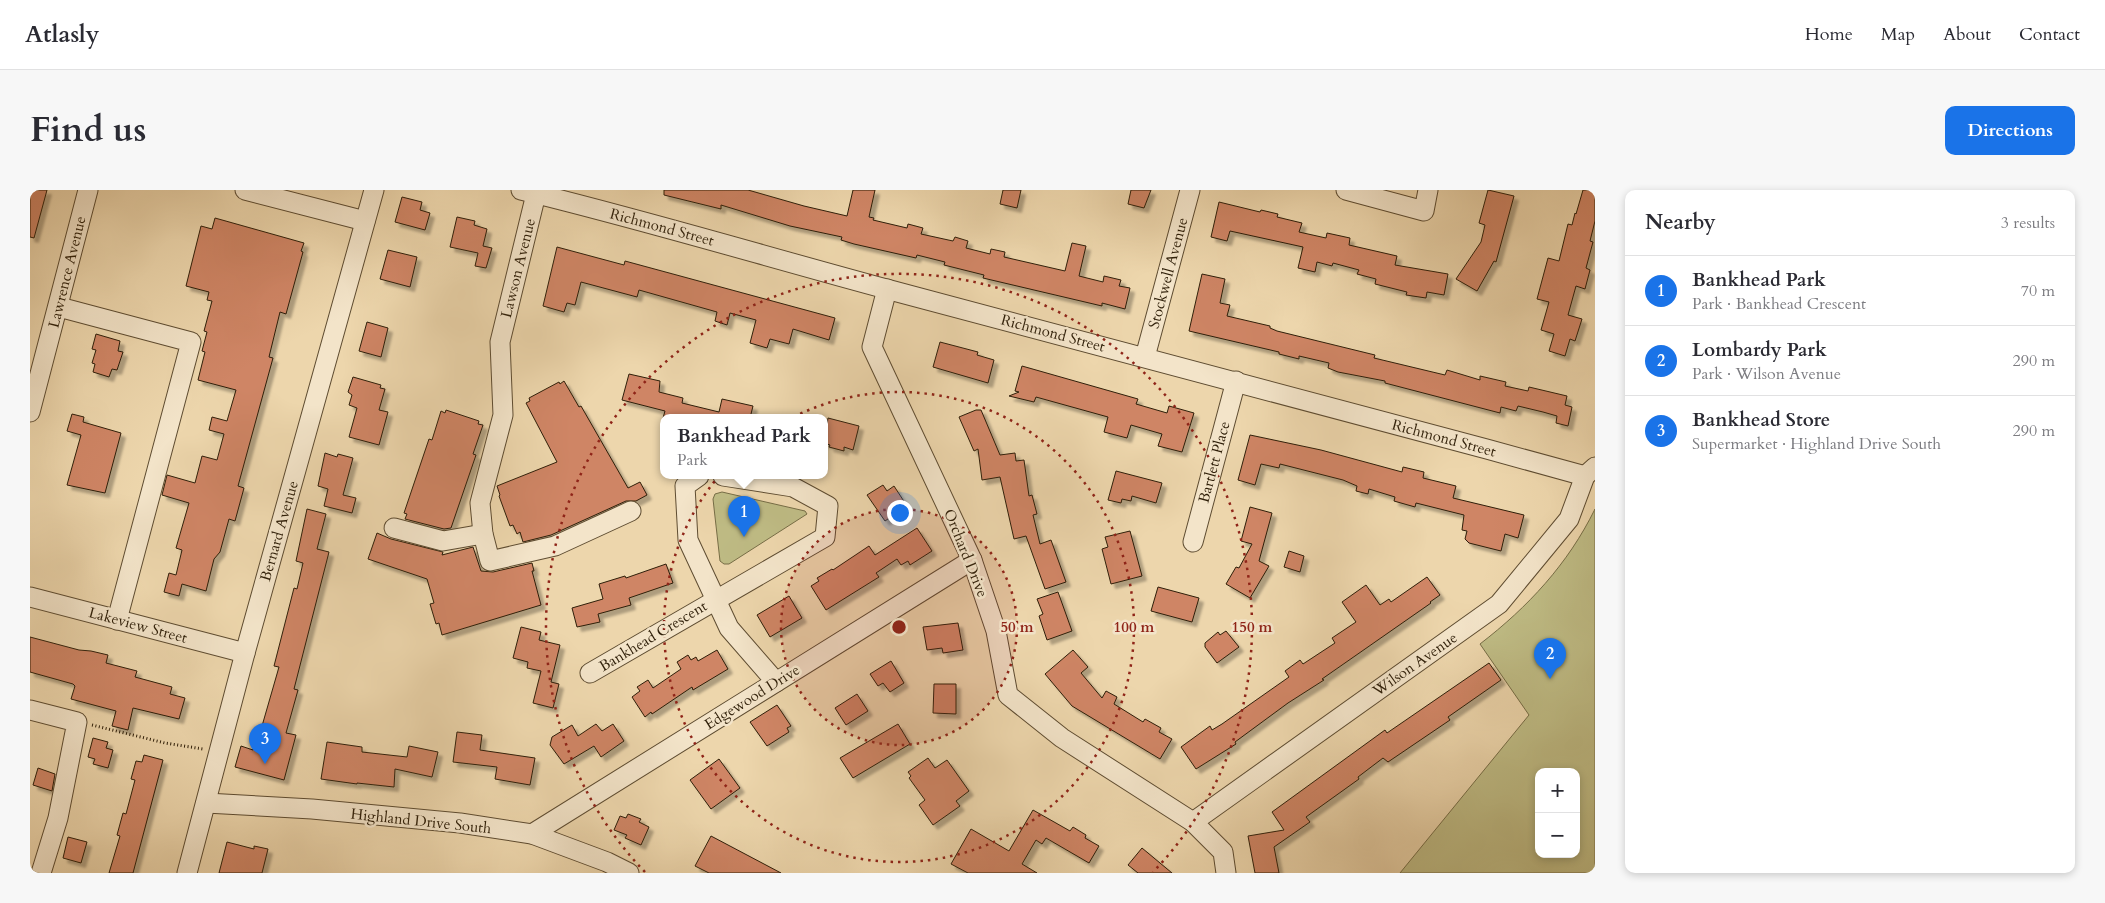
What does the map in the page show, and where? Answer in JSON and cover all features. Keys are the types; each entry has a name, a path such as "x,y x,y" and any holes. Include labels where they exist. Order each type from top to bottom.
{"street":[{"name":"Lawrence Avenue","path":"30,412 59,307 88,190"},
{"path":"245,190 365,221"},
{"name":"Bernard Avenue","path":"187,873 245,653 374,190"},
{"name":"Stockwell Avenue","path":"1145,357 1190,190"},
{"path":"1346,190 1424,211 1428,190"},
{"name":"Richmond Street","path":"528,192 578,197 887,289 1236,382 1590,472"},
{"name":"Lawson Avenue","path":"528,192 500,342 504,415 480,503 483,534 490,561 555,546 631,511"},
{"name":"Orchard Drive","path":"887,289 872,348 972,560 996,631 1008,695 1062,738 1193,822 1223,852 1226,873"},
{"path":"59,307 191,342 117,620"},
{"name":"Bartlett Place","path":"1193,542 1236,382"},
{"name":"Wilson Avenue","path":"1193,822 1499,604 1569,519 1590,472"},
{"name":"Bankhead Crescent","path":"695,479 685,486 688,540 730,628 776,682"},
{"name":"Bankhead Crescent","path":"590,673 825,537 828,506 793,487 742,479"},
{"path":"394,528 443,541 483,534"},
{"name":"Edgewood Drive","path":"532,834 972,560"},
{"name":"Lakeview Street","path":"30,597 245,653"},
{"path":"30,710 76,722 58,818 41,873"},
{"name":"Highland Drive South","path":"206,803 312,809 460,822 532,834 607,862 629,873"}],"path":[{"path":"76,722 165,743 220,752"}],"shaded area":[{"path":"722,492 805,511 807,514 729,564 724,564 720,561 713,499 715,494"},
{"path":"1595,509 1595,873 1400,873 1529,715 1480,644 1530,600 1572,548"}],"building":[{"path":"30,190 47,190 34,238 30,237"},
{"path":"664,190 748,190 847,216 853,190 875,190 869,217 874,218 873,220 907,228 908,224 923,228 921,234 953,241 955,237 968,241 966,248 990,254 991,249 1005,252 1004,257 1065,271 1072,243 1086,246 1079,276 1103,282 1104,276 1121,280 1119,286 1130,288 1125,309 1102,303 1102,306 983,278 984,275 944,265 945,262 917,255 916,258 854,244 841,240 842,237 790,226 721,205 721,209 664,195"},
{"path":"1003,190 1021,190 1017,208 1000,204"},
{"path":"1131,190 1151,190 1144,208 1128,204"},
{"path":"1488,190 1514,196 1496,262 1494,261 1477,291 1456,279 1481,242 1485,225 1479,223"},
{"path":"1583,190 1595,190 1595,221 1590,241 1593,242 1586,268 1590,270 1585,289 1576,286 1568,315 1582,319 1575,341 1570,339 1565,356 1549,351 1554,334 1541,330 1549,302 1537,299 1548,258 1559,261 1568,224 1572,225"},
{"path":"402,197 422,202 420,210 430,213 425,230 395,222"},
{"path":"1219,202 1260,212 1261,210 1278,214 1277,217 1302,223 1299,232 1326,238 1327,233 1350,238 1349,245 1397,256 1395,265 1448,274 1444,295 1427,292 1426,298 1406,295 1407,292 1375,284 1376,279 1357,274 1359,270 1333,263 1332,266 1317,262 1315,272 1298,268 1303,247 1230,231 1227,241 1211,237"},
{"path":"457,217 475,221 474,225 487,229 483,246 492,248 486,268 475,266 478,253 450,247"},
{"path":"215,218 304,243 286,314 280,312 269,357 273,358 238,486 244,488 235,521 229,519 220,552 214,559 206,591 182,584 179,596 164,592 169,573 176,575 182,550 176,548 189,503 162,495 167,475 195,483 202,456 217,460 224,434 209,430 212,417 227,421 236,390 198,380 205,352 202,351 207,332 204,331 212,301 207,300 209,292 186,286 201,226 212,229"},
{"path":"557,247 624,265 625,261 835,318 829,340 793,329 789,344 770,339 767,348 750,343 756,320 730,313 727,325 715,321 717,312 639,290 637,297 581,282 575,305 567,303 564,312 543,306"},
{"path":"388,250 417,257 410,287 380,279"},
{"path":"1202,274 1225,279 1220,303 1230,305 1227,316 1270,326 1270,328 1277,331 1375,355 1374,358 1445,375 1447,370 1480,380 1480,376 1506,382 1505,386 1528,391 1529,387 1567,396 1565,405 1572,407 1568,426 1556,423 1557,416 1543,412 1518,406 1516,411 1501,407 1500,413 1385,383 1385,381 1338,372 1328,368 1329,363 1299,356 1299,359 1279,354 1279,352 1189,331"},
{"path":"367,322 388,328 381,357 359,351"},
{"path":"96,334 120,341 118,351 123,352 117,370 112,369 109,377 93,372 95,364 92,363 96,350 92,349"},
{"path":"940,342 978,352 977,355 994,360 988,383 933,367"},
{"path":"1022,366 1138,399 1136,404 1167,413 1169,406 1194,413 1182,452 1158,446 1162,434 1131,425 1127,438 1104,432 1108,417 1036,397 1034,402 1009,396 1019,392 1015,391"},
{"path":"629,374 660,381 659,392 683,398 682,403 719,412 722,399 753,406 751,414 664,414 665,411 622,400"},
{"path":"353,377 381,385 380,388 385,389 379,410 388,412 379,445 349,437 357,408 349,405 352,395 348,392"},
{"path":"564,381 579,407 581,406 628,488 640,482 647,495 636,501 626,501 551,535 523,542 520,532 517,534 513,525 510,526 497,486 557,462 526,403 530,401 529,398"},
{"path":"446,410 479,421 478,424 483,425 473,454 476,455 451,528 444,529 405,519 407,514 404,513 429,439 432,440 441,411 445,413"},
{"path":"976,410 981,410 1000,455 1015,453 1016,461 1024,460 1029,496 1032,495 1037,514 1033,515 1040,544 1051,540 1066,582 1045,589 1026,536 1014,539 1000,477 982,480 978,449 974,451 959,417"},
{"path":"72,414 84,417 83,422 121,433 105,493 67,485 81,435 67,431"},
{"path":"828,418 859,426 853,450 844,447 844,451 829,447 830,445 828,444"},
{"path":"1250,435 1321,450 1402,472 1403,467 1424,472 1423,478 1456,486 1453,498 1524,515 1518,538 1505,534 1501,551 1469,543 1465,539 1467,531 1462,530 1464,515 1416,503 1415,507 1394,501 1395,497 1369,489 1368,494 1356,491 1357,486 1343,480 1280,464 1279,468 1261,464 1255,485 1238,480"},
{"path":"325,453 337,457 338,454 353,458 343,495 356,498 352,513 324,506 328,489 318,486"},
{"path":"1116,471 1162,483 1156,503 1132,496 1131,501 1122,499 1121,503 1108,500"},
{"path":"883,485 887,491 894,486 907,506 885,521 867,495"},
{"path":"1250,507 1272,513 1259,561 1269,566 1250,598 1226,584 1236,567 1239,568 1252,544 1241,541"},
{"path":"307,509 326,514 317,549 329,552 294,689 298,690 286,733 296,735 284,780 235,767 241,746 253,750 279,667 274,666 294,588 297,589 303,563 296,561"},
{"path":"917,528 932,551 910,565 908,561 901,565 897,559 876,573 879,577 826,610 811,586 819,581 817,578 833,570 869,546 875,555"},
{"path":"1130,531 1142,576 1111,584 1102,549 1108,547 1105,537"},
{"path":"377,533 391,539 443,552 442,555 473,547 481,571 493,572 532,563 534,571 532,571 541,605 442,635 439,623 436,624 430,604 434,603 427,579 368,559"},
{"path":"1289,551 1304,556 1300,572 1284,567"},
{"path":"666,564 673,583 629,598 631,605 598,614 600,622 577,627 572,608 603,599 599,584 625,576 626,578"},
{"path":"1427,577 1440,595 1431,603 1322,679 1324,680 1288,703 1235,742 1236,744 1196,769 1181,747 1210,726 1212,730 1222,724 1289,677 1285,671 1300,660 1303,664 1335,643 1332,638 1356,622 1342,602 1366,585 1380,605 1389,599 1391,602"},
{"path":"1158,587 1199,598 1192,622 1151,611"},
{"path":"1058,592 1072,631 1047,640 1039,616 1043,614 1037,599"},
{"path":"789,596 802,618 770,637 757,615"},
{"path":"958,623 963,650 943,653 942,648 927,650 923,627"},
{"path":"521,627 541,632 539,640 560,645 551,682 559,684 553,708 533,703 541,671 527,668 528,662 513,658"},
{"path":"1226,631 1239,647 1217,663 1205,647 1205,643 1218,632 1220,635"},
{"path":"30,637 79,650 108,655 106,663 137,671 135,677 172,687 170,694 185,698 179,719 133,708 128,730 112,726 116,711 71,699 75,686 73,684 30,672"},
{"path":"717,650 728,669 693,690 692,687 645,717 632,697 640,691 637,687 648,680 653,688 681,669 677,662 688,655 691,660 696,657 698,661"},
{"path":"1073,650 1088,667 1081,673 1102,698 1106,691 1117,697 1114,704 1143,722 1145,719 1161,728 1159,732 1172,739 1160,759 1072,706 1045,674"},
{"path":"891,661 904,683 890,692 883,683 878,686 870,674"},
{"path":"1489,663 1501,680 1448,717 1450,720 1388,762 1383,758 1358,777 1359,779 1306,817 1310,822 1274,847 1279,873 1255,873 1248,836 1284,830 1272,812 1385,730 1387,733"},
{"path":"934,684 956,684 956,714 933,713"},
{"path":"857,694 868,711 846,725 835,708"},
{"path":"777,705 791,726 787,728 789,732 767,746 750,722"},
{"path":"596,724 602,731 613,724 624,741 601,757 594,746 564,764 550,745 552,737 572,725 578,736"},
{"path":"898,724 910,744 853,778 840,758"},
{"path":"457,732 482,735 480,750 535,758 530,785 495,779 497,767 453,762"},
{"path":"93,738 108,742 106,748 113,750 108,768 93,764 95,759 88,757"},
{"path":"327,742 362,747 362,752 407,757 409,746 438,752 432,777 395,769 394,787 357,784 321,779"},
{"path":"144,755 163,760 133,873 109,873 120,836 117,835 123,813 126,814 135,780 131,779 136,761 142,762"},
{"path":"928,758 935,768 947,760 969,791 956,801 960,806 933,825 919,805 925,800 909,778 911,776 908,772"},
{"path":"719,759 740,788 711,809 690,780"},
{"path":"38,768 55,774 52,791 33,785"},
{"path":"1033,810 1070,831 1073,827 1086,835 1085,838 1099,846 1089,863 1046,838 1042,844 1036,840 1022,864 1037,873 968,873 951,864 971,829 1009,851"},
{"path":"628,814 641,819 639,822 649,827 641,845 625,838 627,835 614,830 620,816 626,818"},
{"path":"711,836 781,873 709,873 695,866"},
{"path":"68,837 87,842 81,863 63,858"},
{"path":"227,842 254,849 254,846 268,849 262,873 219,873"},
{"path":"1142,848 1172,873 1138,873 1128,865"}],"place":[{"name":"Bankhead Park","path":"744,537"},
{"name":"Lombardy Park","path":"1550,679"},
{"name":"Bankhead Store","path":"265,764"}]}
